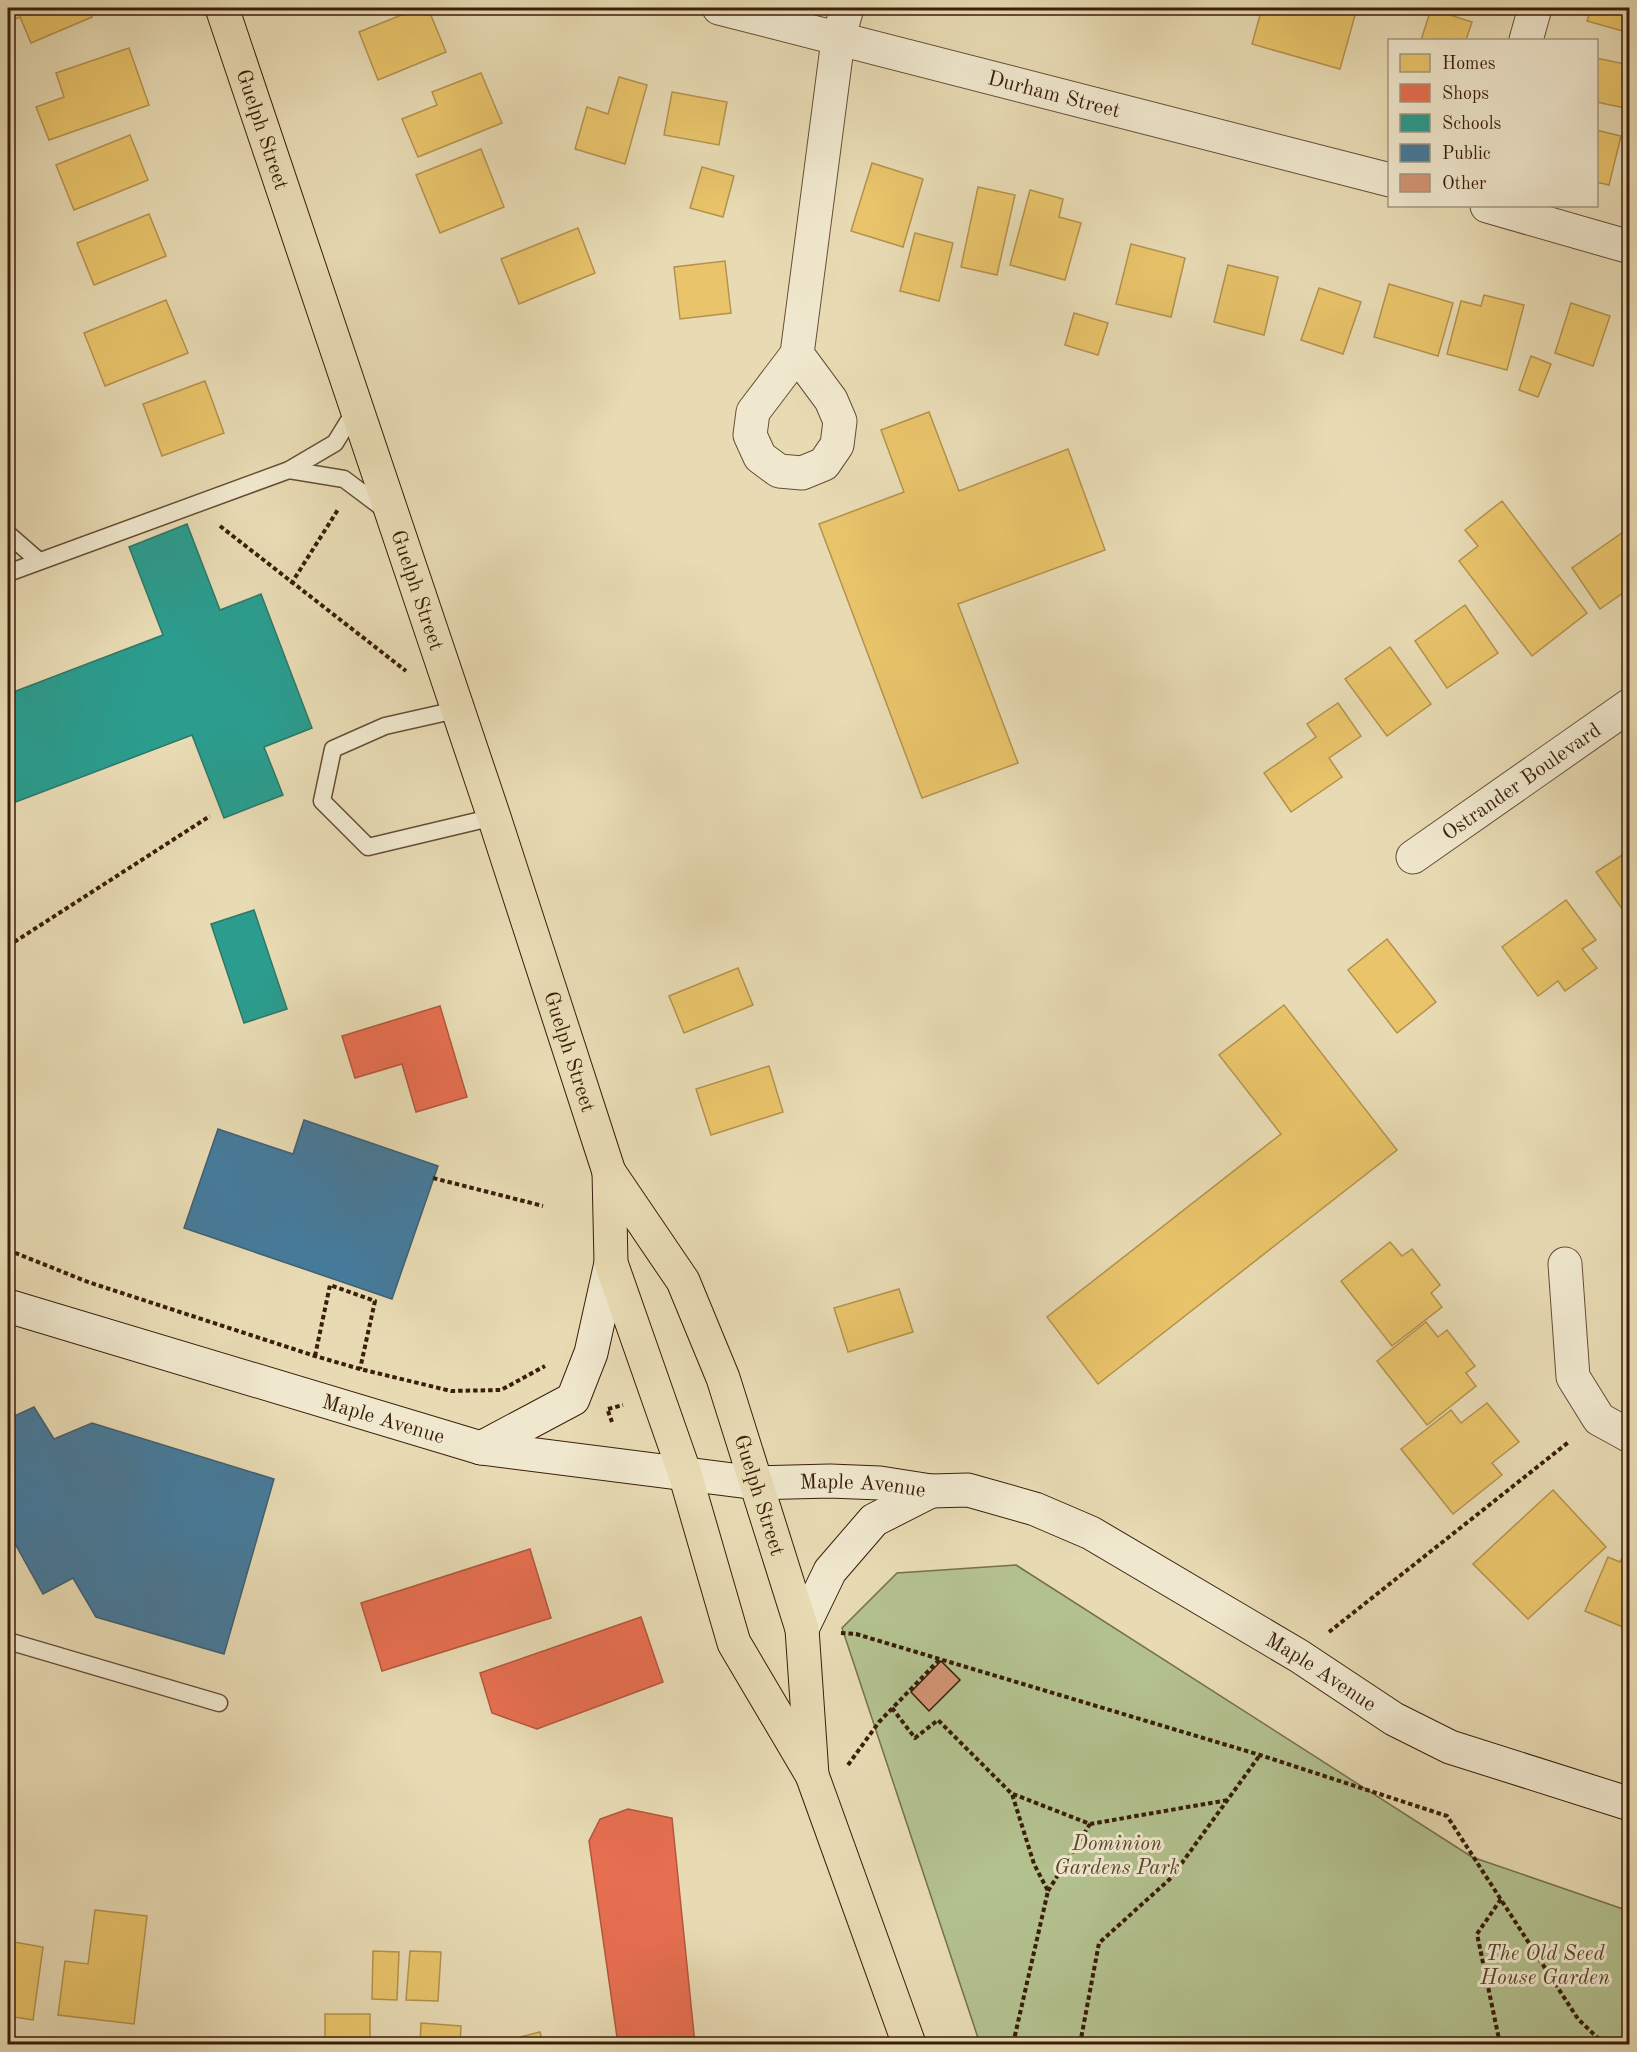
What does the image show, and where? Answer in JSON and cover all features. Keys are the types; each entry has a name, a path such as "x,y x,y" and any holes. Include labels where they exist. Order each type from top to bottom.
{"main road":[{"name":"Guelph Street","path":"222,8 456,710 494,817 609,1172 683,1281 723,1378 802,1629 817,1788"},
{"name":"Durham Street","path":"719,8 1388,180"},
{"path":"797,354 838,40 847,8"},
{"path":"1526,39 1534,8"},
{"path":"1490,207 1629,247"},
{"name":"Ostrander Boulevard","path":"1413,857 1629,705"},
{"name":"Guelph Street","path":"609,1172 611,1263 685,1474 734,1643 817,1788 909,2044"},
{"path":"481,1448 573,1399 591,1353 611,1263"},
{"path":"1565,1264 1573,1377 1599,1419 1629,1436"},
{"name":"Maple Avenue","path":"8,1306 481,1448 757,1483 870,1483 931,1491 968,1490 1035,1509 1091,1533 1299,1656 1394,1719 1450,1747 1629,1804"},
{"path":"802,1629 830,1571 874,1520 931,1491"}],"lane":[{"path":"8,573 289,470 335,443 357,408"},
{"path":"289,470 344,479 393,516"},
{"path":"8,534 39,561"},
{"path":"456,710 385,726 333,749 322,801 368,847 494,817"},
{"path":"8,1641 219,1703"}],"path":[{"path":"291,584 353,486"},
{"path":"201,501 223,529 411,675"},
{"path":"8,946 210,816"},
{"path":"433,1178 543,1206"},
{"path":"8,1250 88,1282 315,1356 451,1391 501,1390 543,1369 549,1361"},
{"path":"315,1356 330,1285 375,1301 360,1369"},
{"path":"612,1422 608,1409 627,1404"},
{"path":"1299,1656 1599,1419"},
{"path":"802,1629 856,1634 1260,1755 1447,1816 1578,2019 1604,2044"},
{"path":"817,1788 940,1659"},
{"path":"892,1708 915,1738 938,1720 1012,1794 1090,1824 1228,1800"},
{"path":"1080,2044 1100,1943 1172,1878 1260,1755"},
{"path":"1012,1794 1034,1864 1048,1891"},
{"path":"1014,2044 1048,1891 1090,1824"},
{"path":"1500,2044 1477,1934 1501,1899"}],"green space":[{"name":"Dominion Gardens Park","path":"1016,1565 1472,1857 1629,1911 1629,2044 980,2044 842,1628 897,1573"}],"building: Homes":[{"path":"8,8 88,8 92,17 31,43 20,17 8,22"},
{"path":"419,8 428,8 446,52 378,80 359,32"},
{"path":"1262,8 1357,8 1340,69 1252,44"},
{"path":"1591,8 1630,8 1630,33 1587,21"},
{"path":"1431,9 1472,22 1466,39 1421,39"},
{"path":"129,48 149,105 49,140 36,107 64,97 56,73"},
{"path":"1598,58 1630,65 1630,109 1598,102"},
{"path":"481,73 502,123 418,157 402,119 437,105 432,92"},
{"path":"619,77 647,85 625,164 575,149 587,107 608,114"},
{"path":"672,92 727,102 719,145 664,135"},
{"path":"1598,130 1621,136 1609,185 1598,182"},
{"path":"130,135 148,180 74,210 56,165"},
{"path":"481,149 504,207 440,233 416,175"},
{"path":"872,163 923,179 903,247 851,231"},
{"path":"702,167 734,176 723,217 690,208"},
{"path":"978,187 1015,195 997,275 961,267"},
{"path":"1030,190 1063,199 1059,217 1081,223 1065,280 1010,265"},
{"path":"149,214 166,256 94,285 77,243"},
{"path":"578,228 595,273 519,304 501,259"},
{"path":"915,233 953,243 939,301 900,291"},
{"path":"1131,244 1185,258 1171,317 1116,304"},
{"path":"725,261 731,313 680,319 674,267"},
{"path":"1228,265 1278,277 1264,335 1214,322"},
{"path":"1389,284 1453,303 1438,356 1374,337"},
{"path":"1319,288 1361,302 1343,354 1301,340"},
{"path":"1484,295 1524,305 1507,370 1447,354 1461,301 1481,306"},
{"path":"166,300 188,353 105,386 84,333"},
{"path":"1571,303 1610,316 1593,366 1555,353"},
{"path":"1074,313 1108,323 1098,355 1065,345"},
{"path":"1531,356 1551,364 1538,397 1519,390"},
{"path":"205,381 224,433 162,456 143,404"},
{"path":"929,412 959,491 1068,449 1105,550 958,604 1018,763 922,798 819,524 904,492 881,430"},
{"path":"1502,501 1587,613 1532,656 1459,561 1478,546 1465,530"},
{"path":"1626,530 1630,535 1630,588 1600,609 1572,568"},
{"path":"1465,605 1498,653 1447,688 1415,641"},
{"path":"1390,647 1431,704 1387,736 1345,679"},
{"path":"1338,703 1361,736 1329,758 1342,777 1291,812 1264,773 1316,737 1307,724"},
{"path":"1630,850 1630,920 1596,872"},
{"path":"1566,900 1596,940 1582,949 1597,968 1565,991 1558,981 1538,996 1502,947"},
{"path":"1387,939 1436,1002 1397,1033 1348,970"},
{"path":"738,968 753,1005 684,1033 669,996"},
{"path":"1284,1005 1397,1150 1098,1384 1047,1317 1281,1134 1219,1055"},
{"path":"769,1066 783,1112 711,1135 696,1089"},
{"path":"1390,1242 1402,1256 1412,1249 1440,1285 1431,1293 1442,1307 1392,1346 1341,1281"},
{"path":"899,1289 913,1332 848,1352 834,1308"},
{"path":"1426,1322 1438,1337 1447,1330 1475,1366 1466,1373 1476,1386 1427,1425 1377,1361"},
{"path":"1487,1403 1519,1442 1492,1463 1502,1475 1453,1514 1401,1449 1451,1410 1461,1423"},
{"path":"1553,1490 1606,1547 1528,1619 1473,1564"},
{"path":"1629,1543 1630,1630 1585,1611 1608,1557 1620,1562"},
{"path":"95,1910 147,1916 134,2024 58,2015 65,1961 88,1964"},
{"path":"8,1941 43,1947 33,2020 8,2016"},
{"path":"373,1951 399,1952 397,2000 372,1999"},
{"path":"410,1951 441,1952 438,2001 406,2000"},
{"path":"325,2014 370,2014 370,2044 325,2044"},
{"path":"421,2023 461,2026 460,2044 420,2044"},
{"path":"540,2032 543,2044 492,2044"}],"building: Shops":[{"path":"440,1006 467,1097 416,1112 402,1064 355,1078 342,1036"},
{"path":"530,1549 551,1618 382,1671 361,1603"},
{"path":"641,1617 663,1682 537,1729 492,1713 480,1673"},
{"path":"628,1809 672,1818 695,2044 618,2044 589,1841 600,1819"}],"building: Schools":[{"path":"187,524 220,610 261,594 312,728 264,747 283,795 224,818 192,735 8,805 8,694 163,635 129,547"},
{"path":"254,910 287,1009 244,1023 211,924"}],"building: Public":[{"path":"304,1120 438,1166 392,1299 184,1228 218,1129 293,1154"},
{"path":"34,1407 54,1439 92,1423 274,1479 224,1654 96,1617 73,1578 43,1594 8,1531 8,1450 12,1448 8,1440 8,1419"}],"building: Other":[{"path":"941,1661 960,1680 929,1711 911,1692"}],"park label":[{"name":"The Old Seed House Garden","path":"1545,1965"}]}
